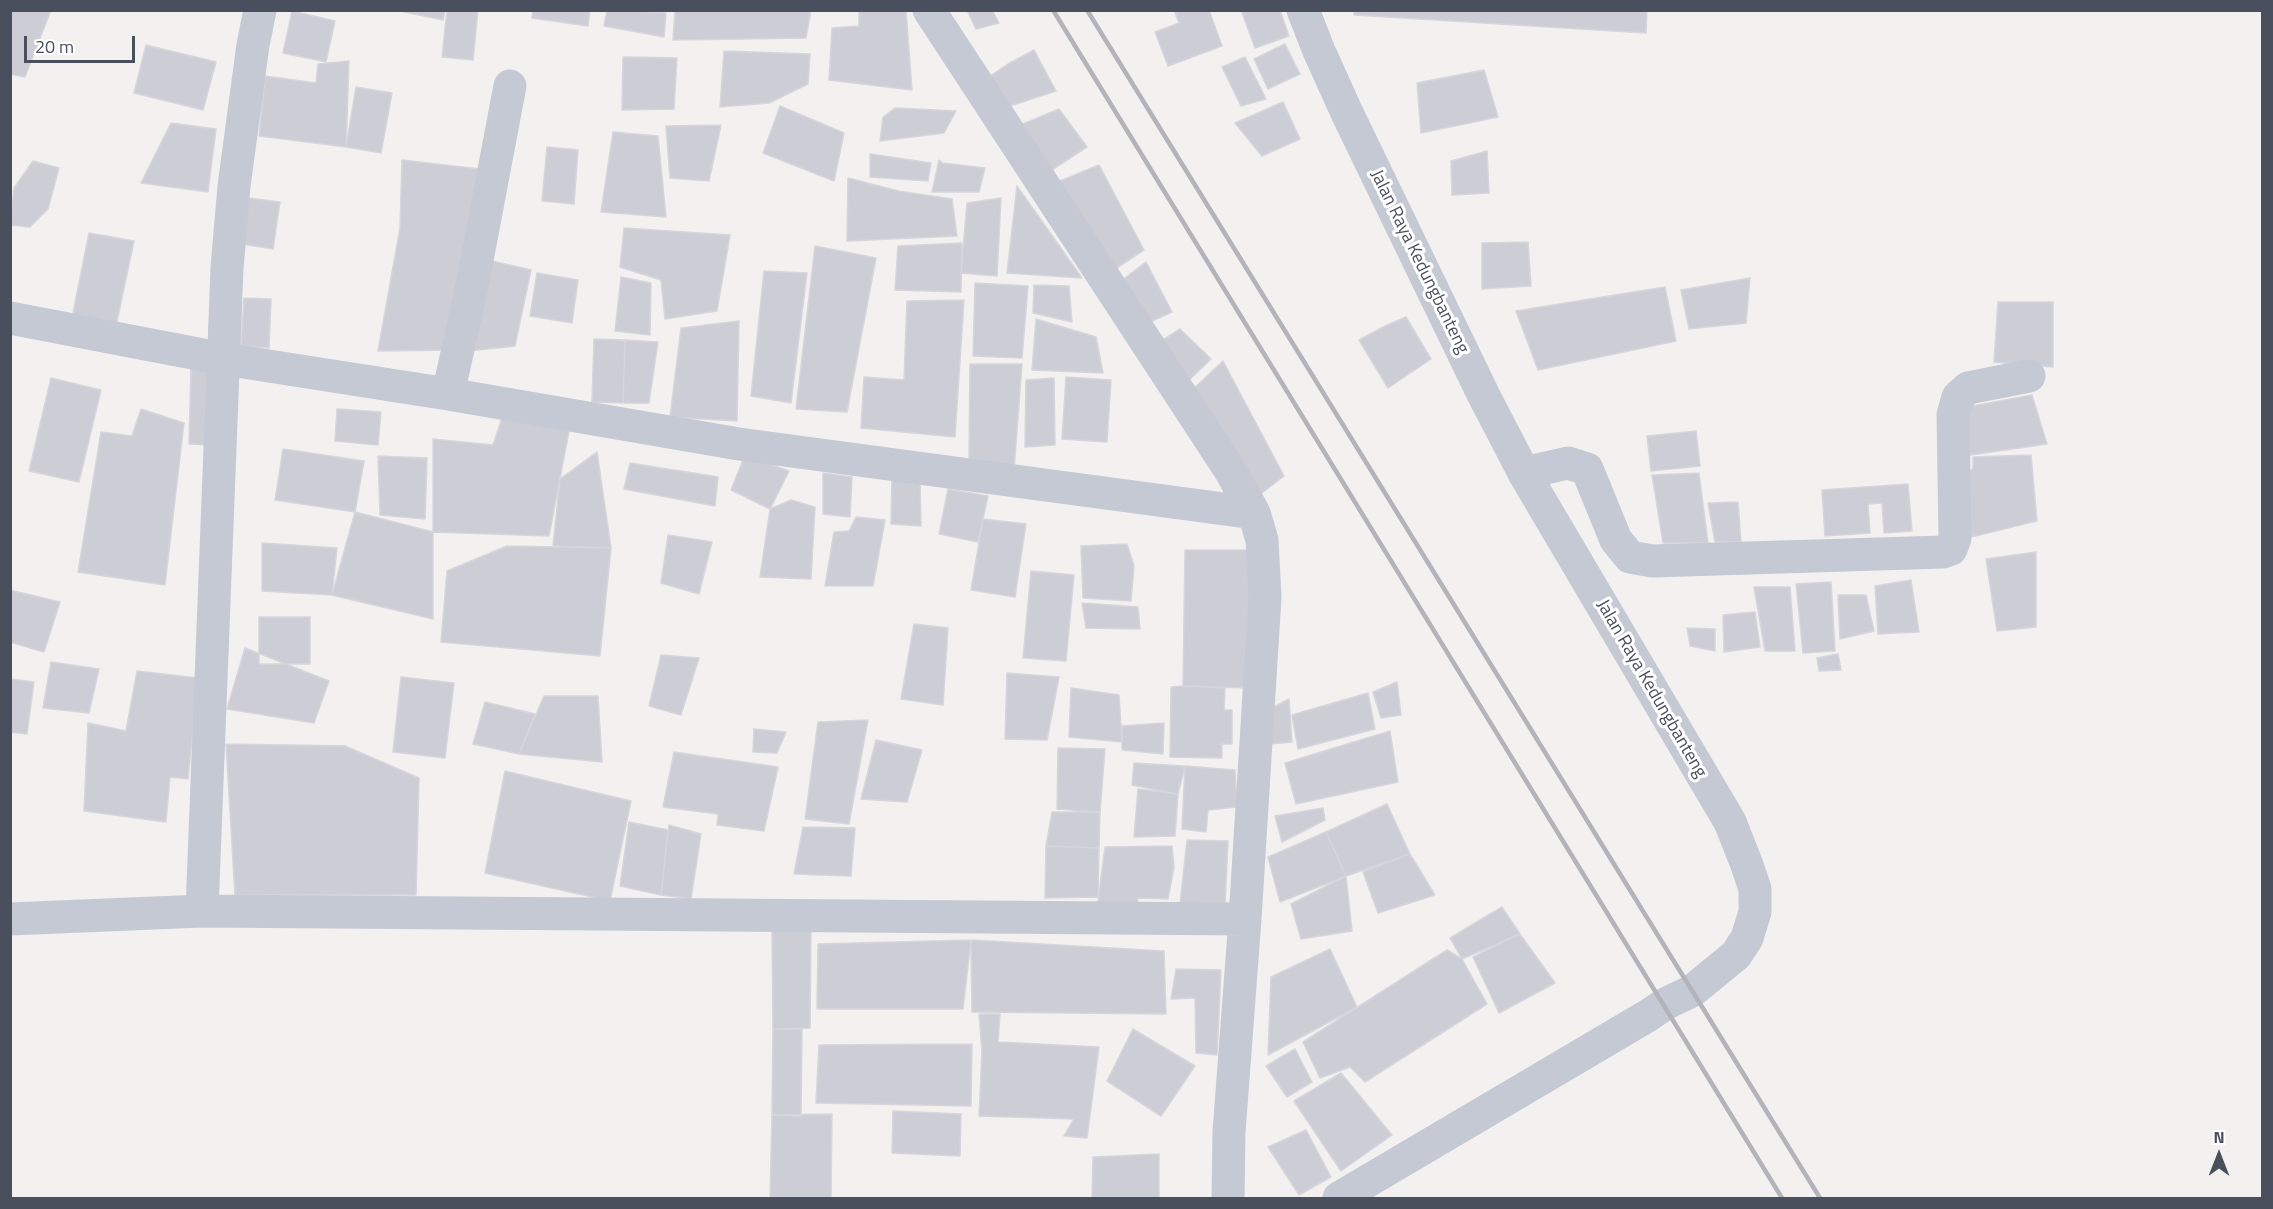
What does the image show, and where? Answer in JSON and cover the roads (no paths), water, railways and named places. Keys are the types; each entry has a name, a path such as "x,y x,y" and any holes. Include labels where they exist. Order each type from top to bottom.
{"street":[{"path":"202,911 227,268 234,186 253,45 260,10"},
{"path":"929,10 1230,470 1254,513 1262,540 1264,597 1245,920 1229,1132 1228,1198"},
{"name":"Jalan Raya Kedungbanteng","path":"1303,10 1318,51 1347,113 1524,473 1730,822 1748,865 1755,889 1755,912 1747,938 1736,955 1692,991 1665,1004 1339,1198"},
{"path":"448,394 474,281 510,86"},
{"path":"10,318 224,359 448,394 739,444 1254,513"},
{"path":"1524,473 1568,463 1587,469 1616,540 1630,557 1652,561 1943,552 1951,549 1955,538 1953,415 1958,397 1968,388 2029,376"},
{"path":"10,919 202,911 1245,920"}],"railway":[{"path":"1053,10 1782,1198"},
{"path":"1087,10 1820,1198"}]}
